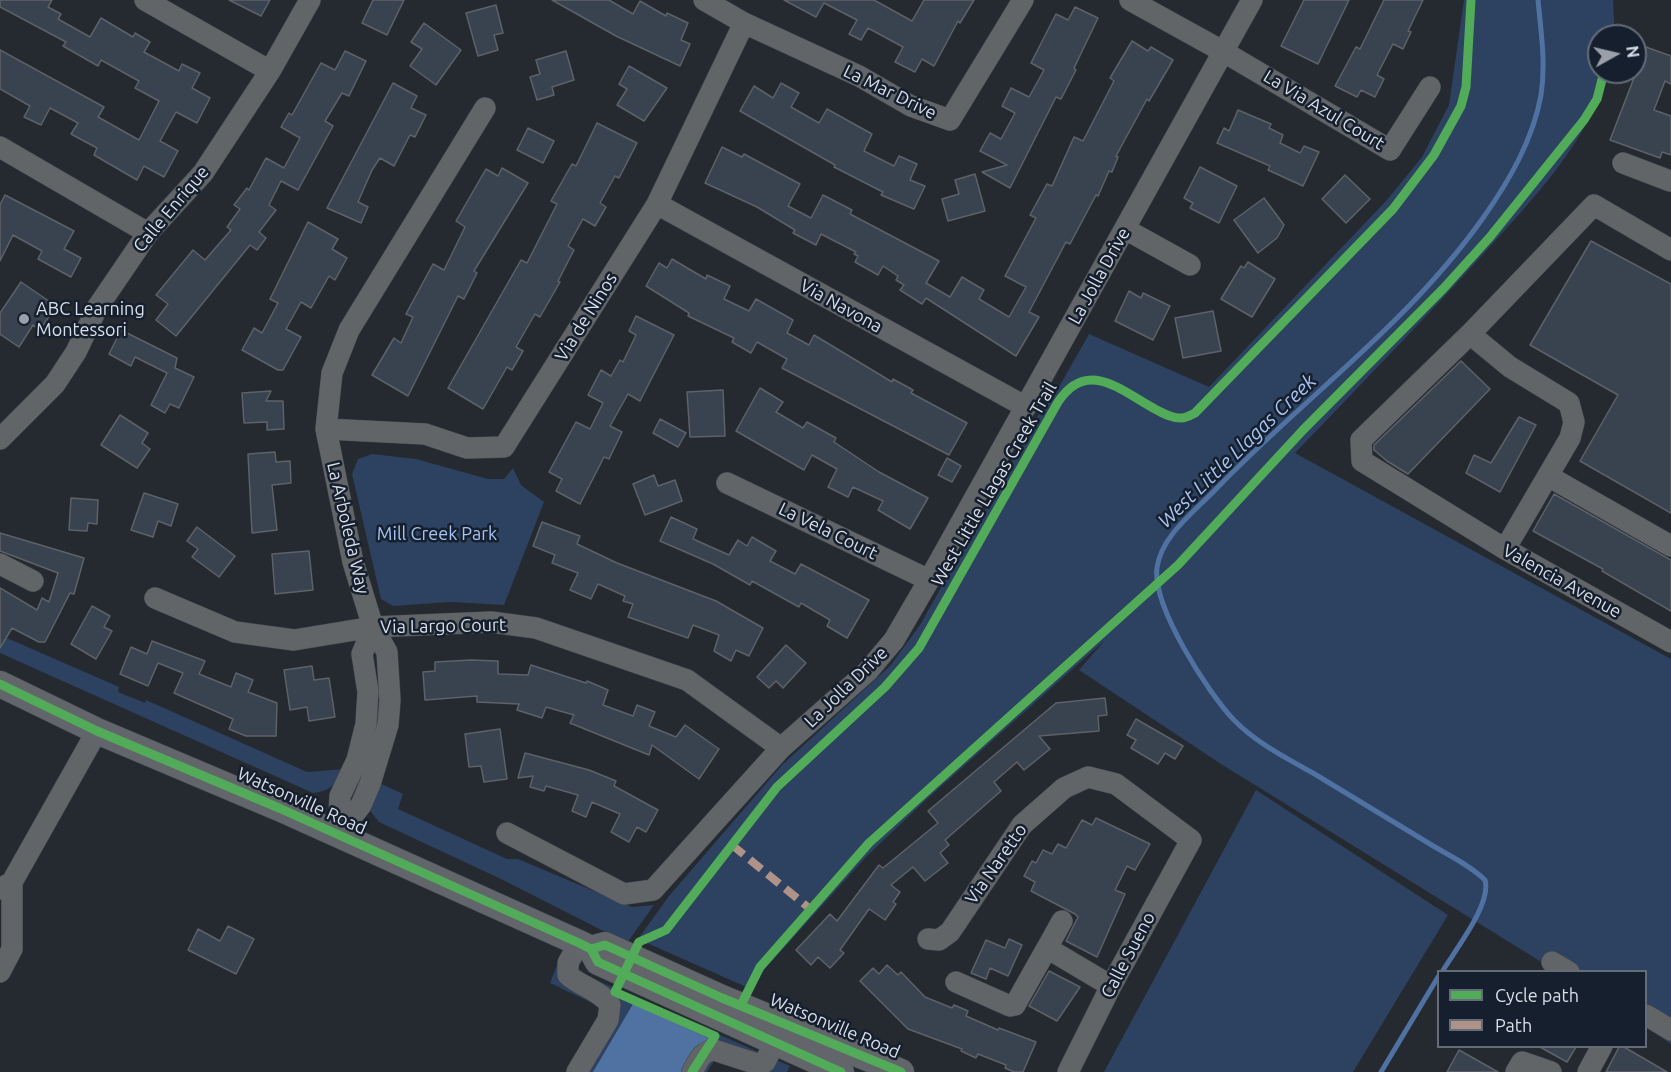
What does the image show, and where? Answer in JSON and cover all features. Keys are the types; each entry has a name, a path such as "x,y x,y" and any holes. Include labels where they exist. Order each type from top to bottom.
{"main road":[{"name":"Watsonville Road","path":"0,684 97,731 338,835 585,946 605,945 642,972 718,1006 901,1072"},
{"name":"Watsonville Road","path":"718,1006 775,1042 842,1072"}],"street":[{"path":"145,0 270,71"},
{"name":"Calle Enrique","path":"0,439 55,384 76,352 97,308 148,233 203,173 270,71 310,0"},
{"name":"La Mar Drive","path":"704,0 744,23 859,76 911,106 950,120 1023,0"},
{"path":"1130,0 1224,52"},
{"name":"La Jolla Drive","path":"507,833 624,894 652,890 781,748 868,671 894,640 929,580 1251,0"},
{"name":"Via de Ninos","path":"326,429 425,434 467,448 504,447 657,204 744,23"},
{"name":"La Via Azul Court","path":"1224,52 1390,150 1430,87"},
{"name":"La Arboleda Way","path":"373,627 353,562 326,429 332,373 350,330 485,108"},
{"path":"0,147 148,233"},
{"path":"1623,163 1671,181"},
{"name":"Via Navona","path":"657,204 1026,407"},
{"path":"1505,549 1570,438 1574,422 1569,403 1510,367 1470,334 1594,205 1671,250"},
{"path":"1125,229 1190,265"},
{"name":"Valencia Avenue","path":"1470,334 1361,440 1362,461 1505,549 1671,642"},
{"path":"1548,476 1671,546"},
{"name":"La Vela Court","path":"727,483 929,580"},
{"path":"0,564 33,581"},
{"name":"Via Largo Court","path":"155,598 236,632 294,640 373,627 491,622 536,628 687,680 781,748"},
{"path":"338,835 340,796 357,760 366,724 368,692 362,654 373,627"},
{"path":"0,972 12,949 6,885 97,731"},
{"name":"Via Naretto","path":"927,939 939,940 950,932 1004,849 1029,819 1064,788 1088,777 1116,784 1191,840"},
{"name":"Calle Sueno","path":"1068,1072 1110,986 1191,840"},
{"path":"956,982 1010,1006 1015,1005 1062,921"},
{"path":"577,1072 608,1020 610,1005 606,999 567,975 568,963 585,946"},
{"path":"1047,948 1110,986"},
{"path":"1647,1016 1671,1030"},
{"path":"692,1072 702,1055 714,1050 757,1064 765,1062 775,1042"},
{"path":"1588,1072 1601,1048"},
{"path":"1516,1072 1522,1062 1551,1072"}],"green space":[{"path":"1464,0 1613,0 1614,24 1587,24 1587,84 1604,84 1587,122 1558,168 1439,302 1295,453 1671,659 1671,1044 1647,1028 1647,970 1554,970 1221,764 1079,670 1105,640 927,799 867,856 762,972 753,990 638,939 669,896 782,765 890,666 920,625 1045,403 1051,401 1089,334 1209,387 1386,201 1422,157 1449,105"},
{"name":"Mill Creek Park","path":"372,454 416,459 488,479 504,479 513,468 521,485 544,502 504,605 450,602 393,606 381,599 352,474 358,459"},
{"path":"0,635 119,687 118,692 145,703 146,700 307,772 345,769 332,786 324,791 313,793 0,653"},
{"path":"379,783 403,794 398,809 507,859 518,859 632,907 654,905 627,943 501,879 379,822 371,812 371,800"},
{"path":"1256,790 1448,915 1353,1072 1104,1072"},
{"path":"558,963 790,1066 787,1072 748,1072 716,1058 707,1072 574,1072 609,1011 550,983"}],"shaded area":[{"path":"633,1004 708,1038 688,1072 593,1072"}],"building":[{"path":"0,0 52,0 48,7 61,14 58,19 90,37 101,18 133,37 135,33 150,42 144,52 179,71 182,64 200,73 192,88 210,98 197,123 176,112 160,141 178,151 164,177 144,166 137,180 94,155 97,148 71,134 78,123 50,108 41,125 24,117 30,106 0,89 0,50 104,107 98,117 139,140 159,101 135,88 139,81 101,60 98,66 63,46 66,42 0,7"},
{"path":"229,0 270,0 261,16"},
{"path":"373,0 404,0 387,35 362,23"},
{"path":"552,0 609,0 633,14 640,1 666,16 667,13 688,23 681,40 690,44 680,66 616,36"},
{"path":"784,0 874,0 912,21 924,0 974,0 960,23 958,21 934,66 922,59 915,72 895,62 903,47 868,28 861,40 849,34 857,20 824,3 816,17"},
{"path":"1304,0 1349,0 1318,64 1281,46"},
{"path":"1384,0 1423,0 1408,31 1411,32 1403,49 1393,44 1377,75 1384,79 1375,97 1361,90 1357,97 1335,86 1356,47 1360,49"},
{"path":"496,5 503,33 494,35 498,50 478,56 466,13"},
{"path":"1075,7 1098,18 1061,99 1056,97 1010,188 982,172 1007,165 980,151 990,133 1001,139 1015,113 1002,106 1011,88 1029,97 1044,70 1031,63 1056,14 1068,20"},
{"path":"424,23 461,50 436,85 410,66 422,49 411,42"},
{"path":"1132,41 1148,51 1151,47 1173,60 1149,101 1147,99 1116,156 1118,157 1112,172 1109,171 1098,196 1096,195 1070,244 1066,242 1029,312 1039,317 1016,356 926,298 922,304 900,290 904,285 896,280 898,276 883,266 878,275 855,262 858,256 854,254 856,252 821,234 816,245 793,233 795,230 757,207 705,183 722,147 742,157 744,154 800,184 788,206 811,218 823,195 852,210 850,214 939,261 926,283 950,297 962,277 984,290 979,299 1009,317 1026,287 1005,276 1036,218 1030,215 1047,184 1052,186 1074,137 1083,141 1114,81 1110,78"},
{"path":"1647,47 1671,56 1671,84 1665,81 1654,110 1671,116 1671,155 1662,152 1660,158 1610,140 1632,84 1647,84"},
{"path":"345,51 366,61 349,96 342,93 325,121 333,126 298,190 281,181 269,205 276,210 259,232 266,238 257,250 250,245 176,336 156,320 168,304 156,295 193,250 205,260 231,230 227,227 240,209 234,205 247,188 249,190 266,158 284,168 300,138 281,127 289,113 292,115 321,63 335,70"},
{"path":"566,51 574,80 552,87 554,95 537,100 530,77 540,74 536,60"},
{"path":"629,66 667,88 644,121 617,105 627,89 619,84"},
{"path":"393,83 417,96 411,108 426,115 415,137 410,135 394,166 380,158 372,170 358,202 368,207 361,223 327,208"},
{"path":"781,83 799,93 791,107 819,123 827,109 872,134 864,151 894,166 899,156 917,164 910,180 925,186 914,209 881,195 883,192 834,167 835,165 740,111 754,86 773,98"},
{"path":"1238,110 1271,124 1269,128 1283,135 1280,143 1300,153 1304,146 1319,152 1303,186 1268,170 1270,166 1217,143 1224,128 1229,131"},
{"path":"597,123 637,143 619,178 615,176 600,203 606,207 595,226 583,219 568,246 574,250 558,281 560,282 540,317 535,314 516,347 523,351 512,370 507,367 483,409 448,388 521,260 527,263 557,204 551,201 572,164 576,166"},
{"path":"528,128 554,141 543,163 517,150"},
{"path":"1200,167 1237,186 1219,223 1190,208 1193,203 1184,198"},
{"path":"502,168 528,183 474,271 477,273 464,299 458,296 408,396 372,375 394,338 401,343 413,317 406,314 433,264 444,270 465,227 456,221 486,169 498,176"},
{"path":"975,174 985,211 948,221 942,199 959,194 955,180"},
{"path":"1345,175 1370,199 1346,223 1322,199"},
{"path":"5,195 74,231 64,249 81,258 71,277 38,259 42,251 13,235 0,261 0,205"},
{"path":"1264,198 1284,225 1277,238 1258,253 1234,220"},
{"path":"308,222 338,239 332,249 347,258 335,280 329,276 311,308 301,302 286,329 301,337 283,370 278,370 242,350 254,328 262,333 278,303 270,299"},
{"path":"1591,241 1671,284 1671,513 1580,461 1618,395 1530,345"},
{"path":"672,259 706,279 707,275 730,286 724,299 749,311 756,299 793,320 787,333 809,345 814,335 892,382 893,379 913,390 911,393 967,423 949,455 782,368 787,359 757,342 751,353 732,342 734,338 688,316 689,313 646,286 659,263 667,268"},
{"path":"1248,262 1275,279 1252,317 1221,299 1241,266 1244,268"},
{"name":"ABC Learning Montessori","path":"21,282 56,306 40,330 33,325 19,347 0,334 0,313"},
{"path":"1129,291 1141,298 1143,293 1170,306 1153,340 1115,321"},
{"path":"1213,311 1221,351 1183,358 1175,318"},
{"path":"636,316 674,335 640,401 628,394 610,426 622,432 609,459 604,457 580,504 556,491 562,479 549,472 576,422 590,429 603,403 588,395 601,370 611,376 620,360 623,362 636,335 629,331"},
{"path":"121,330 177,358 175,368 194,377 179,408 170,404 165,413 151,405 167,373 135,357 131,366 109,354"},
{"path":"1461,361 1490,389 1408,474 1374,450 1374,445"},
{"path":"760,388 783,402 776,412 803,428 807,422 836,438 834,442 879,472 928,498 910,529 878,510 883,501 853,487 848,497 828,487 837,469 812,455 804,470 736,431"},
{"path":"723,390 725,436 690,437 687,392"},
{"path":"271,391 266,401 283,401 284,429 267,430 267,422 244,423 242,393"},
{"path":"120,415 148,433 142,443 150,449 137,468 101,445"},
{"path":"1519,417 1536,425 1500,492 1466,473 1474,455 1491,463"},
{"path":"660,419 686,433 678,447 653,433"},
{"path":"275,452 276,462 290,461 291,483 272,485 277,530 252,533 248,454"},
{"path":"947,458 961,466 952,482 938,475"},
{"path":"654,475 658,486 675,480 682,501 645,515 633,484"},
{"path":"144,493 178,504 171,526 158,521 153,537 131,530"},
{"path":"1554,494 1671,560 1671,611 1602,571 1603,569 1533,531"},
{"path":"71,498 98,500 97,524 88,523 87,531 69,530"},
{"path":"671,517 697,529 693,539 729,555 738,540 747,546 752,537 776,551 770,561 795,574 801,564 869,600 847,638 827,626 830,620 801,603 799,607 752,581 750,585 713,564 660,541"},
{"path":"542,522 580,536 577,544 617,563 716,601 763,628 749,656 736,650 731,661 714,651 719,635 693,625 688,638 628,617 633,604 623,601 625,596 598,584 591,599 570,590 578,573 552,563 555,555 533,546"},
{"path":"197,527 235,556 219,577 192,557 198,549 187,541"},
{"path":"0,533 84,558 74,594 70,593 45,642 39,642 12,628 0,648 0,588 37,610 42,598 49,602 58,573 0,551"},
{"path":"309,551 313,590 275,594 272,554"},
{"path":"92,606 110,616 104,627 112,631 96,659 71,644"},
{"path":"152,641 205,661 199,674 231,687 236,673 253,680 248,692 277,703 276,736 246,736 229,729 233,719 174,693 183,673 158,663 148,686 120,674 131,647 147,654"},
{"path":"786,645 806,663 783,688 776,681 769,688 757,677"},
{"path":"498,661 498,674 528,675 531,665 586,683 587,681 608,690 603,705 633,716 637,705 655,712 649,726 676,737 685,725 719,749 699,779 652,745 649,755 570,723 574,715 546,707 542,718 517,710 519,704 477,702 477,696 425,700 423,672 435,671 435,662"},
{"path":"312,666 314,680 329,678 335,717 309,721 307,707 290,710 284,670"},
{"path":"1105,698 1107,715 1098,716 1099,731 1039,736 1050,749 1024,770 1017,762 994,782 1001,791 945,840 949,845 940,853 948,863 925,881 913,867 891,885 900,892 893,902 896,904 885,920 869,909 840,950 844,953 830,968 818,957 811,965 796,950 830,914 837,921 879,865 883,868 938,823 928,811 1056,703"},
{"path":"1136,719 1183,746 1175,759 1165,753 1158,764 1131,748 1136,740 1127,735"},
{"path":"500,729 507,779 484,782 481,766 469,767 465,734"},
{"path":"525,753 589,770 616,781 614,786 658,810 646,832 637,827 629,842 611,832 620,814 592,802 586,817 572,811 578,795 546,786 544,791 530,787 533,776 518,778"},
{"path":"1096,818 1150,844 1135,870 1127,866 1115,890 1125,894 1097,957 1066,941 1078,917 1031,891 1035,882 1024,876 1032,861 1036,863 1043,850 1052,854 1058,844 1066,848 1082,820 1092,825"},
{"path":"228,926 254,939 236,974 188,950 198,929 220,941"},
{"path":"1009,939 1022,945 1008,976 990,968 986,979 971,973 986,940 1005,948"},
{"path":"887,965 898,975 901,972 925,997 952,1008 954,1005 968,1011 966,1016 998,1030 999,1028 1036,1042 1023,1072 1014,1072 1005,1068 1006,1065 978,1054 976,1058 961,1051 962,1049 908,1029 860,981 873,968 879,974"},
{"path":"1049,971 1080,987 1057,1021 1029,1006"},
{"path":"1542,1048 1575,1048 1567,1062"},
{"path":"1618,1048 1626,1048 1667,1072 1606,1072"},
{"path":"1459,1050 1498,1072 1447,1072"}],"waterway":[{"name":"West Little Llagas Creek","path":"1443,970 1478,914 1486,890 1485,880 1466,865 1271,749 1242,728 1210,690 1172,626 1163,604 1157,568 1165,545 1180,525 1250,455 1389,326 1453,257 1493,204 1519,160 1532,128 1541,95 1543,59 1538,0"},
{"name":"West Little Llagas Creek","path":"1381,1072 1437,979"}],"marked path":[{"path":"732,845 809,908"}],"cycle path":[{"name":"West Little Llagas Creek Trail","path":"692,1072 715,1036 615,992 639,942 666,930 777,787 885,687 919,648 1058,402 1069,389 1080,382 1092,380 1104,382 1172,417 1184,418 1195,413 1393,209 1434,155 1461,106 1466,87 1471,0"},
{"path":"741,1005 760,967 869,843 1178,565 1303,430 1443,289 1490,237 1584,120 1597,99 1601,84"},
{"path":"0,684 97,731 279,808 579,943 591,949 598,962 841,1072"},
{"path":"591,949 605,945 722,998 901,1072"}],"place":[{"name":"ABC Learning Montessori","path":"24,319"}]}
